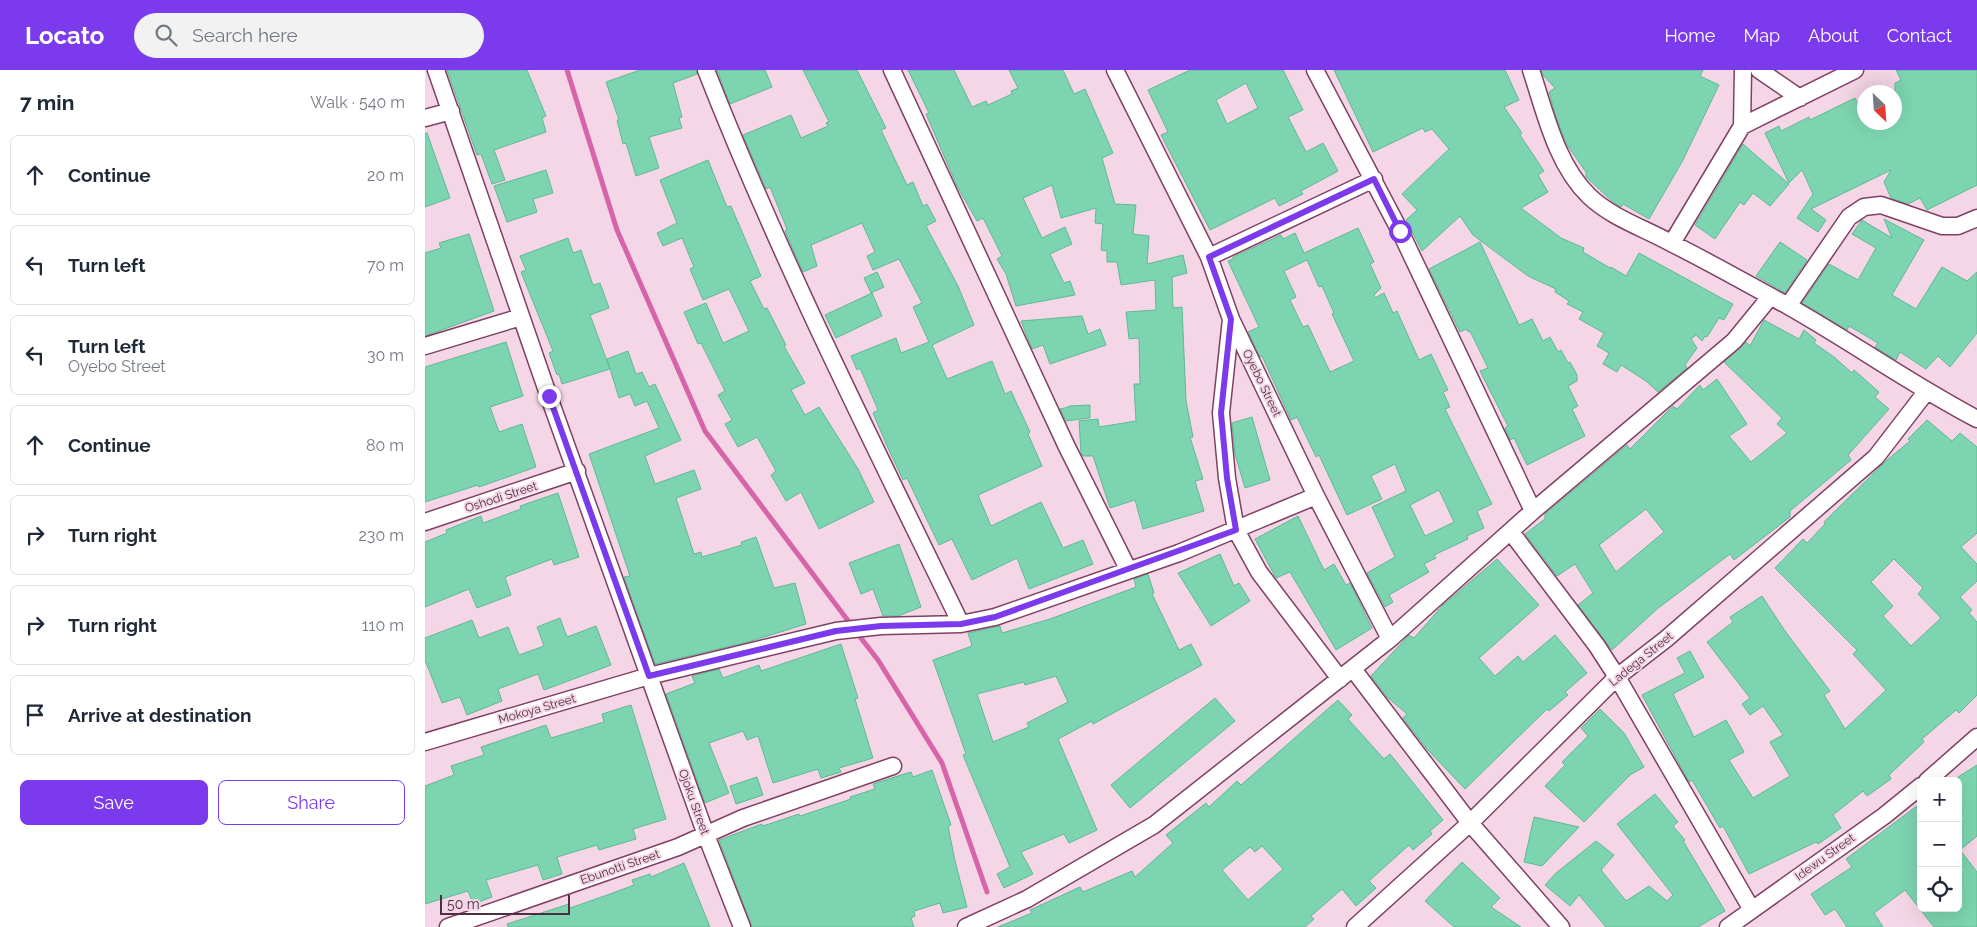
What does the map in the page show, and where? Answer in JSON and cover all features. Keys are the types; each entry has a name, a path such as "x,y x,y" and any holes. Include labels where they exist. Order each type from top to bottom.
{"street":[{"name":"Ojoku Street","path":"436,70 649,676 706,835 742,927"},
{"path":"706,70 742,162 865,427 961,624"},
{"path":"892,70 1066,444 1128,569"},
{"name":"Oyebo Street","path":"1115,70 1209,257 1231,319 1316,496 1390,639"},
{"path":"1315,70 1374,179 1533,511"},
{"path":"1531,70 1559,151 1574,179 1589,196 1607,211 1672,243 1788,306 1926,392 1977,419"},
{"path":"1672,243 1742,126 1743,70"},
{"path":"1759,70 1800,98"},
{"path":"1742,126 1855,70"},
{"path":"425,118 451,111"},
{"path":"1209,257 1374,179"},
{"path":"1788,306 1849,217 1864,207 1881,205 1941,226 1958,226 1977,218"},
{"path":"966,927 1027,899 1154,825 1390,639 1533,511 1734,341 1770,297"},
{"path":"425,346 521,316"},
{"path":"1231,319 1221,413 1227,478 1236,530 1259,572 1340,679"},
{"name":"Ladega Street","path":"1355,927 1470,822 1617,677 1666,640 1876,457 1926,392"},
{"name":"Oshodi Street","path":"425,522 577,472"},
{"name":"Mokoya Street","path":"425,742 649,676 836,631 881,626 961,624 995,617 1236,530 1316,496"},
{"path":"1511,532 1597,646 1617,677 1752,910"},
{"path":"1353,669 1470,822 1561,927"},
{"path":"1932,777 1977,737"},
{"name":"Ebunotti Street","path":"448,927 678,847 743,818 893,766"},
{"name":"Idewu Street","path":"1728,927 1884,816 1917,789"}],"building":[{"path":"447,70 527,70 546,116 542,118 546,132 494,150 505,180 492,184 481,154 477,155"},
{"path":"640,70 696,70 697,74 673,83 682,117 679,118 682,128 649,137 659,168 636,176 626,143 623,144 617,120 619,120 606,82"},
{"path":"717,70 765,70 772,87 730,104"},
{"path":"803,70 857,70 886,128 881,130 907,185 913,182 923,206 927,204 936,221 926,226 958,286 974,325 932,345 947,379 992,361 1005,394 1011,391 1030,432 1028,434 1042,466 978,495 991,526 1041,502 1063,548 1083,540 1093,564 1029,589 1017,558 972,580 952,539 939,545 907,478 903,480 888,448 873,413 878,410 860,368 857,370 851,356 896,338 901,353 929,342 913,307 922,303 899,259 873,270 867,256 875,252 862,223 811,245 817,266 803,272 785,231 787,229 770,187 766,189 743,135 791,115 801,138 828,126 826,123 829,122"},
{"path":"908,70 954,70 972,107 986,101 988,105 1012,94 1011,91 1018,88 1009,70 1063,70 1074,94 1085,89 1113,153 1102,158 1115,204 1136,205 1133,234 1149,236 1147,264 1183,255 1187,273 1172,277 1173,308 1182,307 1186,401 1193,437 1190,437 1203,479 1195,481 1204,511 1143,529 1135,500 1110,508 1093,456 1083,456 1081,453 1079,421 1098,419 1099,427 1136,421 1134,384 1140,384 1139,338 1129,339 1126,312 1156,310 1155,280 1121,285 1117,262 1107,262 1107,251 1101,250 1103,224 1095,223 1096,208 1061,218 1052,185 1023,198 1042,238 1065,227 1072,244 1050,254 1064,283 1070,281 1075,295 1016,306 1006,274 997,259 1002,256 983,218 977,221 957,186 926,114 929,113"},
{"path":"1190,70 1283,70 1303,110 1288,117 1306,152 1323,143 1338,171 1301,191 1303,194 1279,206 1275,198 1210,230 1161,135 1168,132 1148,90","holes":["1246,83 1258,108 1227,124 1216,100"]},
{"path":"1334,70 1505,70 1519,100 1504,107 1544,171 1538,175 1548,192 1521,208 1561,238 1584,248 1583,252 1626,276 1639,253 1733,304 1724,320 1719,318 1707,337 1705,336 1702,341 1696,335 1691,339 1697,348 1685,365 1687,368 1658,392 1646,381 1621,365 1617,372 1603,364 1609,353 1597,346 1604,333 1579,319 1583,312 1567,304 1569,301 1555,292 1556,289 1528,276 1473,235 1460,216 1422,251 1406,220 1417,210 1402,194 1449,149 1432,129 1425,132 1423,128 1373,152"},
{"path":"1541,70 1703,70 1700,76 1719,85 1683,160 1649,219 1623,204 1621,207 1613,202 1586,177 1586,172 1567,145 1556,117 1549,92 1555,88"},
{"path":"1896,70 1977,70 1977,185 1927,210 1920,198 1908,204 1891,198 1884,182 1891,170 1811,209 1826,220 1818,232 1797,218 1813,194 1802,170 1789,183 1765,133 1779,126 1781,131 1809,117 1810,120 1855,98 1857,102 1857,130 1902,130 1902,85 1895,85 1895,83 1901,80"},
{"path":"425,133 427,133 450,198 425,207"},
{"path":"1743,144 1789,184 1770,206 1753,193 1744,205 1740,202 1715,239 1695,225"},
{"path":"708,160 727,207 731,206 761,276 750,281 764,309 767,308 786,345 784,346 805,383 791,390 805,415 819,407 858,469 874,502 819,529 801,492 786,501 771,475 776,471 757,437 738,447 725,424 732,420 718,395 725,391 701,343 698,344 684,312 706,303 723,343 749,331 729,289 703,300 690,269 694,267 682,238 663,246 657,233 677,223 660,180"},
{"path":"546,170 553,193 533,199 537,212 507,222 494,186"},
{"path":"1884,219 1924,240 1892,295 1916,309 1942,267 1967,281 1977,272 1977,333 1950,367 1938,356 1926,369 1900,352 1896,360 1875,347 1878,343 1849,326 1847,330 1802,303 1829,264 1858,280 1876,248 1852,234 1862,220 1892,238"},
{"path":"1358,228 1374,262 1370,264 1381,288 1374,295 1375,298 1384,293 1393,313 1397,311 1419,360 1431,354 1448,390 1443,392 1450,407 1445,409 1492,504 1477,511 1484,528 1467,536 1468,539 1434,555 1436,558 1424,564 1429,572 1389,595 1393,602 1385,607 1367,573 1395,557 1372,507 1406,491 1395,464 1371,476 1382,499 1347,515 1319,455 1316,457 1297,417 1291,420 1262,356 1260,357 1248,332 1259,327 1228,261 1281,235 1283,239 1295,233 1304,253","holes":["1307,260 1319,287 1322,286 1334,313 1332,314 1354,361 1330,372 1308,325 1303,327 1290,300 1296,297 1284,271","1439,490 1454,522 1425,536 1410,505"]},
{"path":"469,234 494,311 425,336 425,253 441,248 439,243"},
{"path":"568,238 573,253 581,250 593,285 600,283 609,308 590,315 610,369 562,384 549,353 553,351 521,272 526,270 520,256"},
{"path":"1480,242 1519,325 1532,319 1543,341 1550,337 1558,352 1561,350 1577,375 1577,381 1568,386 1578,406 1572,409 1585,436 1527,465 1514,438 1510,440 1505,428 1508,426 1480,371 1488,368 1470,331 1468,332 1467,329 1460,332 1429,269"},
{"path":"1780,242 1807,260 1785,293 1756,276"},
{"path":"877,272 884,287 871,293 864,278"},
{"path":"872,293 882,316 836,338 825,315"},
{"path":"1082,316 1088,334 1100,329 1106,345 1050,364 1043,345 1032,349 1021,321"},
{"path":"1764,320 1799,339 1804,330 1816,340 1814,343 1852,373 1854,370 1879,392 1875,397 1889,409 1848,455 1851,460 1790,511 1790,517 1734,560 1730,554 1657,609 1612,650 1578,605 1593,593 1575,564 1557,576 1525,534 1545,519 1545,514 1627,445 1630,449 1673,406 1677,409 1700,385 1703,390 1717,379 1747,424 1729,436 1751,462 1787,433 1777,424 1782,418 1724,362 1746,342 1750,346","holes":["1646,509 1664,532 1616,572 1599,545"]},
{"path":"506,342 523,396 490,407 499,432 522,424 536,467 479,487 478,485 425,502 425,367"},
{"path":"628,351 636,374 642,372 649,387 655,384 681,440 645,456 655,484 694,470 701,489 676,498 694,554 701,552 702,557 742,545 741,542 756,537 774,588 795,583 806,624 748,642 655,664 624,577 630,576 589,454 659,428 647,401 635,406 630,394 619,398 607,359"},
{"path":"1090,405 1090,418 1066,421 1060,409 1069,406"},
{"path":"1252,417 1270,480 1245,488 1235,454 1232,423"},
{"path":"1927,420 1952,441 1960,433 1977,447 1977,533 1961,547 1977,564 1977,581 1960,597 1972,610 1969,613 1977,622 1977,695 1959,713 1956,710 1922,739 1924,742 1889,775 1891,779 1867,796 1863,791 1833,815 1841,828 1818,844 1816,842 1749,874 1723,826 1720,828 1692,780 1689,782 1642,695 1685,673 1677,658 1690,651 1704,677 1673,694 1694,737 1726,720 1744,752 1729,760 1753,798 1790,776 1770,742 1783,735 1763,706 1750,715 1742,704 1750,698 1707,642 1733,622 1730,617 1762,596 1785,631 1830,691 1824,695 1845,729 1886,690 1853,654 1857,650 1775,568 1803,539 1807,543 1825,524 1824,522 1887,460 1910,441 1908,439","holes":["1894,559 1923,588 1918,594 1941,618 1911,646 1883,616 1893,606 1871,582"]},
{"path":"558,493 579,557 554,565 552,559 505,577 511,595 477,608 469,589 425,607 425,542 447,533 446,530 481,516 483,523 521,509 520,506"},
{"path":"1298,516 1324,570 1334,564 1346,585 1350,583 1372,628 1336,650 1290,572 1276,578 1255,539"},
{"path":"899,544 921,607 898,616 883,616 873,589 861,594 849,563"},
{"path":"1220,554 1234,586 1239,583 1250,601 1211,626 1178,573"},
{"path":"1497,559 1539,605 1479,658 1495,676 1518,656 1523,662 1555,635 1587,673 1565,692 1568,695 1549,711 1547,709 1465,789 1426,748 1403,718 1407,714 1387,697 1371,676 1409,635 1414,638 1443,605"},
{"path":"1148,574 1154,593 1152,594 1179,650 1191,644 1202,665 1093,724 1092,721 1058,739 1097,830 1069,843 1064,834 1021,852 1033,874 1004,888 997,874 1010,867 963,755 966,754 933,660 972,646 968,633 1000,626 1002,633 1050,619 1136,587 1134,579","holes":["1056,676 1068,702 1027,723 1029,727 993,742 977,694 1024,682 1025,685"]},
{"path":"560,618 567,637 596,626 611,665 544,690 538,674 498,689 502,701 467,715 460,697 442,703 425,660 425,638 472,620 479,638 508,627 519,655 544,646 537,627"},
{"path":"841,644 858,698 855,699 873,758 839,768 841,772 821,778 818,769 773,783 758,736 747,740 743,731 709,743 729,793 705,803 666,694 695,683 692,676 719,669 723,678 759,665 761,671"},
{"path":"1215,698 1235,721 1130,808 1111,785"},
{"path":"1338,700 1352,715 1348,719 1384,759 1390,754 1443,820 1430,831 1432,834 1413,850 1409,845 1369,881 1376,888 1356,906 1342,889 1311,916 1314,919 1305,927 998,927 1032,913 1030,910 1080,887 1083,892 1132,871 1135,877 1173,843 1166,835 1206,803 1209,807 1237,781 1241,785","holes":["1262,846 1283,869 1248,900 1222,870 1250,847 1255,852"]},
{"path":"631,705 666,819 633,829 636,839 599,850 597,845 557,857 562,874 543,880 538,865 486,880 492,897 473,904 468,891 425,904 425,786 454,775 451,766 484,755 481,747 546,725 551,738 604,722 602,714"},
{"path":"1600,709 1624,733 1644,767 1630,775 1584,822 1545,786 1565,765 1562,762 1588,736 1581,728"},
{"path":"1977,765 1977,836 1962,848 1962,777 1958,777"},
{"path":"932,770 951,825 948,826 967,907 943,913 940,903 914,911 915,916 911,918 914,927 752,927 719,840 762,824 763,826 799,814 800,816 851,799 850,797 875,789 873,784 911,772 913,777"},
{"path":"757,777 763,795 736,804 730,786"},
{"path":"1655,794 1678,822 1673,826 1685,840 1683,841 1725,911 1698,927 1606,927 1579,895 1570,906 1545,885 1556,873 1596,841 1614,855 1601,870 1626,901 1649,886 1667,901 1673,895 1617,824"},
{"path":"1917,806 1917,905 1905,890 1874,913 1883,927 1847,927 1835,909 1825,915 1811,894 1852,867 1846,859"},
{"path":"1534,817 1579,827 1542,866 1524,862"},
{"path":"1962,853 1977,872 1977,927 1934,927 1922,912 1962,912"},
{"path":"1462,862 1500,898 1491,907 1521,927 1454,927 1425,901"},
{"path":"684,863 710,927 508,927 507,924 569,904 570,908 610,894 634,885 632,880 650,874 651,877"}],"waterway":[{"path":"567,70 617,230 705,431 852,626"},
{"path":"857,633 878,660 942,763 987,892"}],"route":[{"path":"549,396 649,676 836,631 881,626 961,624 995,617 1128,569 1179,553 1236,530 1227,478 1221,413 1231,319 1209,257 1374,179 1400,231"}]}
